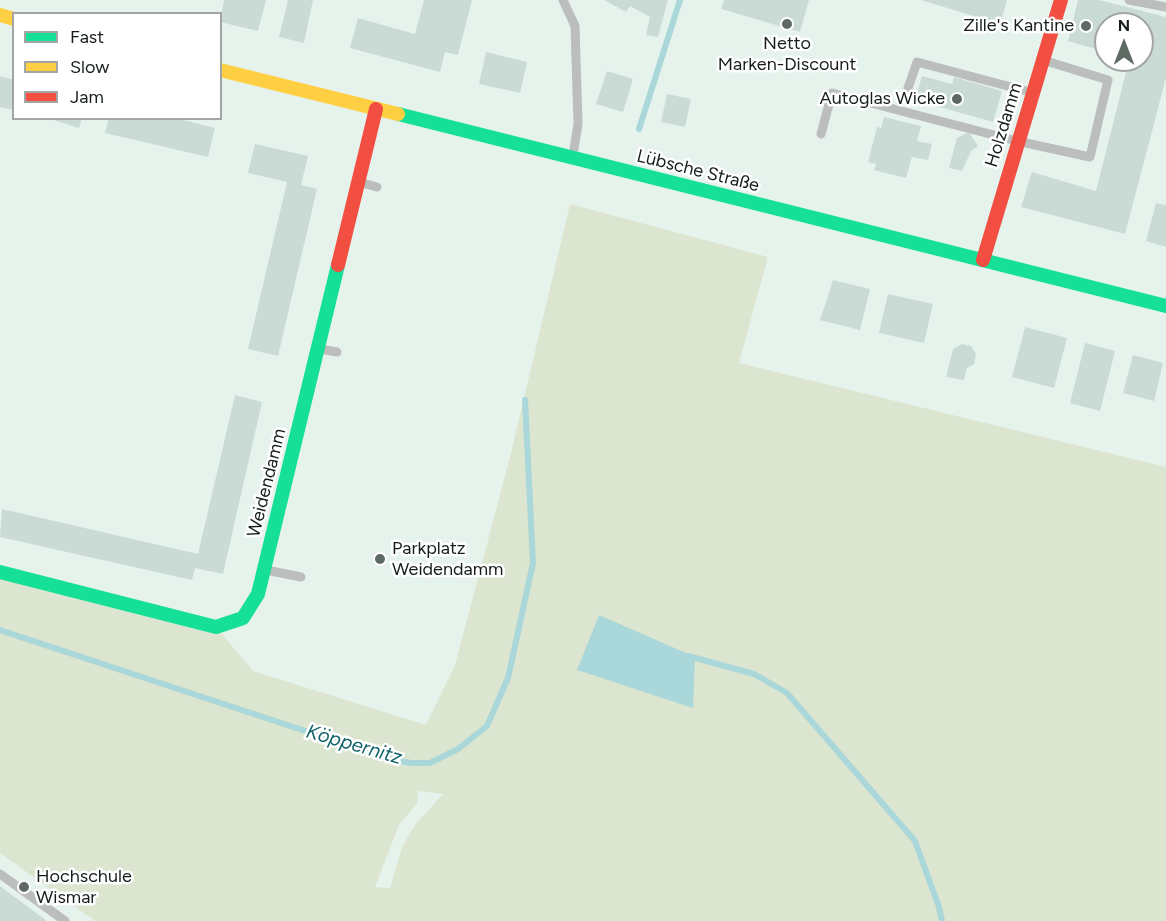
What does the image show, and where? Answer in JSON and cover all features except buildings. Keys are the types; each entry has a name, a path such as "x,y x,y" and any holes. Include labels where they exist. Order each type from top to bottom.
{"street":[{"name":"Holzdamm","path":"983,260 1061,0"},
{"name":"Lübsche Straße","path":"222,70 1166,306"},
{"name":"Weidendamm","path":"0,572 216,627 243,618 258,594 376,109"}],"lane":[{"path":"563,0 575,26 578,124 572,158"},
{"path":"1129,0 1166,7"},
{"path":"821,134 832,93 1017,141 1090,156 1108,80 1044,61"},
{"path":"908,88 917,62 1033,93"},
{"path":"357,182 377,187"},
{"path":"318,348 337,352"},
{"path":"264,569 301,577"},
{"path":"0,874 65,921"}],"green space":[{"path":"570,204 768,257 739,363 1166,467 1166,921 95,921 0,853 0,572 216,627 253,671 426,725 455,665 511,453","holes":["418,791 443,794 415,825 402,847 390,888 375,887 399,825 417,804"]}],"water":[{"path":"599,615 695,657 693,708 577,670"}],"waterway":[{"name":"Köppernitz","path":"639,129 680,0"},
{"name":"Köppernitz","path":"0,630 390,759 411,763 430,763 458,749 487,726 508,678 533,563 525,400"},
{"path":"688,656 754,674 787,693 915,841 942,921"}],"traffic: fast":[{"path":"398,114 1166,306"},
{"path":"0,572 216,627 243,618 258,594 338,265"}],"traffic: slow":[{"path":"0,15 12,18"},
{"path":"222,70 398,114"}],"traffic: jam":[{"path":"983,260 1061,0"},
{"path":"338,265 376,109"}],"place":[{"name":"Netto Marken-Discount","path":"787,24"},
{"name":"Zille's Kantine","path":"1086,26"},
{"name":"Autoglas Wicke","path":"957,99"},
{"name":"Parkplatz Weidendamm","path":"380,559"},
{"name":"Hochschule Wismar","path":"24,887"}]}
